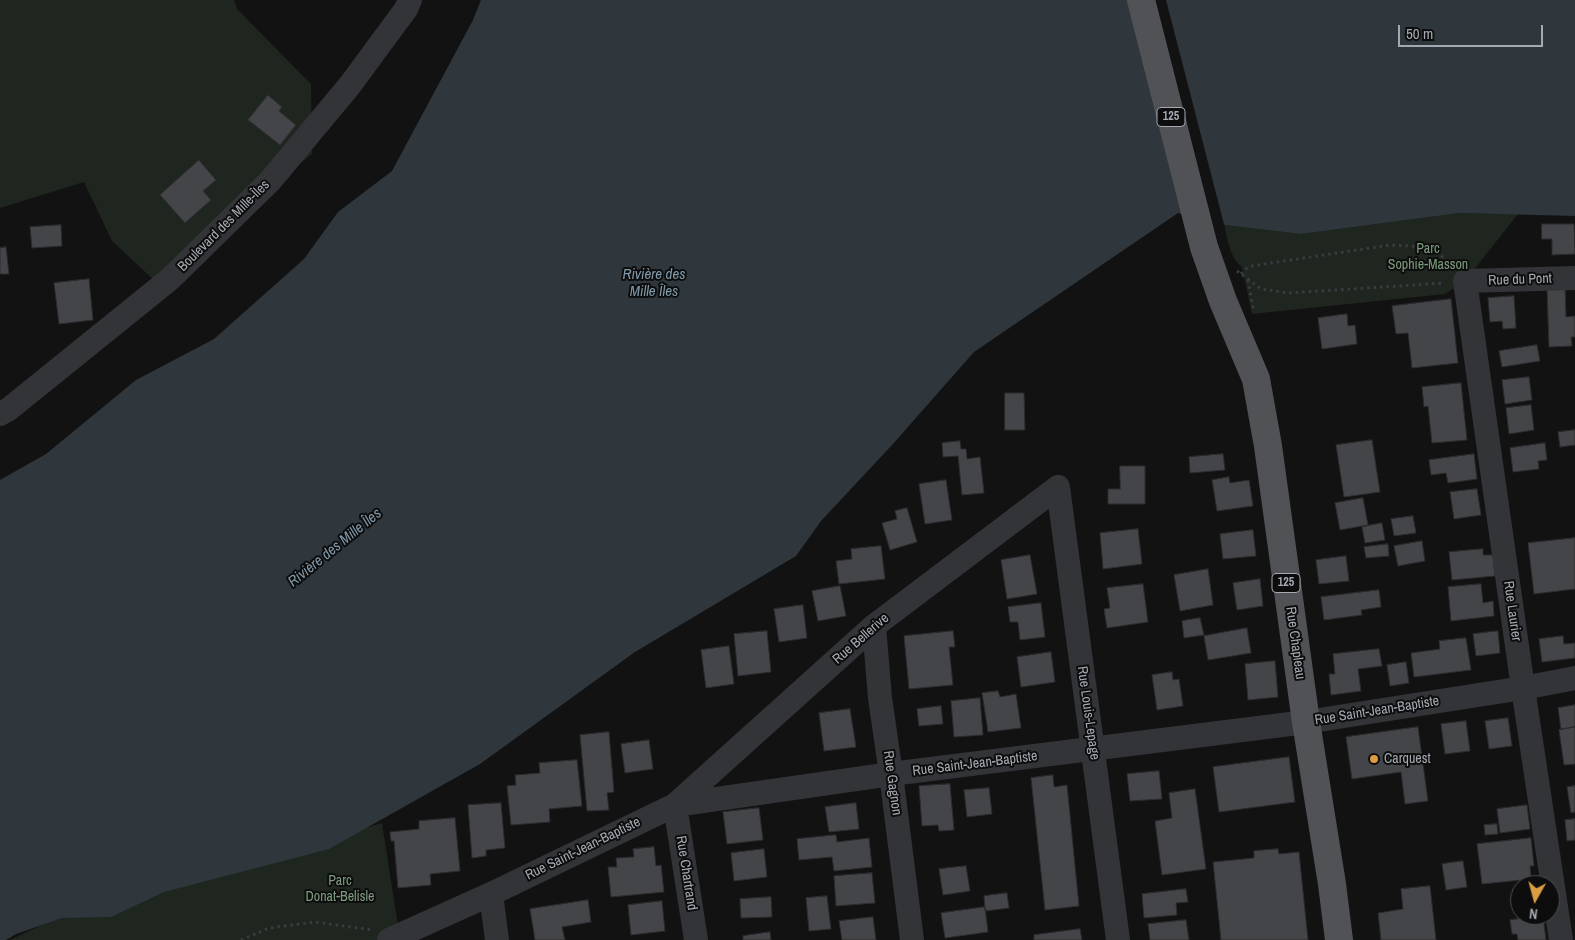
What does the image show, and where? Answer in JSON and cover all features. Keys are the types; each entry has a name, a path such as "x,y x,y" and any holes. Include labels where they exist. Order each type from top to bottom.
{"main road":[{"name":"Rue Chapleau","path":"1141,0 1211,268 1256,378 1268,446 1306,722 1339,940"}],"street":[{"name":"Boulevard des Mille-Îles","path":"0,414 9,409 170,279 270,181 350,85 410,0"},
{"name":"Rue du Pont","path":"1465,281 1575,278"},
{"name":"Rue Laurier","path":"1465,281 1561,940"},
{"name":"Rue Bellerive","path":"675,805 874,626 1058,487"},
{"name":"Rue Louis-Lepage","path":"1058,487 1118,940"},
{"name":"Rue Gagnon","path":"874,626 880,698 912,940"},
{"name":"Rue Saint-Jean-Baptiste","path":"395,937 491,894 675,805 891,774 1306,722 1575,678"},
{"name":"Rue Chartrand","path":"675,805 696,940"},
{"path":"491,894 497,940"}],"path":[{"path":"1241,274 1251,266 1390,245 1431,247 1450,262 1465,281"},
{"path":"1248,279 1261,289 1288,293 1465,281"},
{"path":"242,940 269,928 315,922 395,937"}],"green space":[{"path":"0,0 234,0 237,9 311,84 312,154 156,282 112,241 84,182 0,208"},
{"name":"Parc Sophie-Masson","path":"1460,213 1518,214 1465,281 1445,294 1252,314 1242,267 1232,253 1224,225 1301,234"},
{"name":"Parc Donat-Belisle","path":"382,823 399,932 377,940 10,940 48,922"}],"water":[{"name":"Rivière des Mille Îles","path":"481,0 1575,0 1575,216 1460,213 1301,234 1224,225 1178,213 974,352 892,445 821,521 796,556 635,652 480,764 329,849 164,892 111,917 62,918 16,934 6,940 0,940 0,480 46,454 136,380 214,339 304,259 338,212 392,171 473,20"}],"pier":[{"path":"1128,0 1166,0 1225,228 1184,217"}],"building":[{"path":"268,95 282,107 279,111 296,125 280,145 248,120"},
{"path":"199,160 216,180 203,191 211,200 185,223 160,195"},
{"path":"1542,224 1574,224 1575,254 1552,255 1552,239 1542,239"},
{"path":"61,225 62,246 32,248 30,227"},
{"path":"6,247 9,274 0,274 0,248"},
{"path":"89,279 93,320 59,324 54,283"},
{"path":"1565,288 1566,317 1575,316 1575,337 1571,337 1572,346 1549,347 1547,289"},
{"path":"1514,296 1516,328 1503,329 1502,321 1490,322 1488,298"},
{"path":"1451,299 1458,363 1412,368 1408,333 1396,334 1392,306"},
{"path":"1347,314 1348,326 1355,325 1357,344 1322,349 1318,318"},
{"path":"1537,345 1540,361 1502,367 1499,351"},
{"path":"1529,377 1532,400 1505,404 1502,380"},
{"path":"1461,383 1467,440 1432,443 1428,406 1424,407 1422,387"},
{"path":"1005,393 1024,393 1025,430 1005,430"},
{"path":"1531,405 1534,430 1509,434 1506,408"},
{"path":"1575,430 1575,445 1560,447 1558,432"},
{"path":"1372,440 1380,492 1344,497 1336,445"},
{"path":"960,441 961,449 966,449 967,459 980,457 984,493 962,495 958,456 943,457 942,443"},
{"path":"1545,443 1547,460 1538,461 1539,469 1513,472 1510,448"},
{"path":"1223,454 1225,470 1190,473 1189,457"},
{"path":"1474,454 1477,479 1448,483 1446,473 1431,475 1429,460"},
{"path":"1120,466 1145,466 1145,504 1108,504 1108,489 1120,489"},
{"path":"1229,477 1230,483 1249,480 1253,506 1217,511 1212,480"},
{"path":"946,480 952,520 925,524 919,484"},
{"path":"1477,489 1481,515 1454,519 1450,492"},
{"path":"1363,498 1368,525 1340,530 1335,503"},
{"path":"907,508 917,542 890,550 882,523 897,519 895,511"},
{"path":"1413,516 1416,533 1394,536 1391,519"},
{"path":"1382,523 1385,540 1365,543 1362,527"},
{"path":"1138,529 1142,564 1103,569 1100,533"},
{"path":"1253,530 1256,556 1223,559 1220,534"},
{"path":"1575,538 1575,589 1534,594 1528,543"},
{"path":"1422,541 1425,561 1398,566 1394,546"},
{"path":"1388,544 1389,556 1366,558 1364,547"},
{"path":"881,546 885,579 839,584 836,561 852,559 851,549"},
{"path":"1483,549 1483,555 1493,555 1495,576 1452,580 1449,552"},
{"path":"1030,555 1037,594 1007,599 1001,560"},
{"path":"1346,556 1349,581 1319,584 1316,560"},
{"path":"1208,569 1213,605 1180,611 1174,575"},
{"path":"1260,579 1263,606 1237,610 1233,583"},
{"path":"1143,584 1148,622 1107,628 1104,609 1110,608 1107,588"},
{"path":"1481,584 1483,603 1493,601 1494,616 1451,621 1448,587"},
{"path":"840,586 846,616 818,621 812,591"},
{"path":"1379,590 1381,607 1361,610 1362,615 1324,620 1321,597"},
{"path":"1041,603 1045,637 1020,640 1018,622 1010,622 1008,607"},
{"path":"803,605 807,638 779,642 774,609"},
{"path":"1200,618 1204,635 1184,638 1182,621"},
{"path":"1247,628 1251,653 1208,660 1204,636"},
{"path":"767,631 771,672 738,676 734,634"},
{"path":"953,631 955,647 949,647 953,685 909,689 904,636"},
{"path":"1498,631 1500,653 1476,656 1473,634"},
{"path":"1563,636 1564,644 1575,643 1575,658 1542,662 1539,639"},
{"path":"1466,638 1471,670 1414,677 1411,653 1440,649 1439,641"},
{"path":"729,646 734,684 706,688 701,650"},
{"path":"1379,649 1382,666 1358,669 1361,691 1331,695 1329,674 1335,674 1333,654"},
{"path":"1051,652 1055,682 1021,687 1017,657"},
{"path":"1275,661 1278,697 1248,700 1245,664"},
{"path":"1406,662 1409,683 1390,686 1387,665"},
{"path":"1172,672 1173,680 1179,679 1183,706 1157,710 1152,675"},
{"path":"998,691 1000,697 1016,694 1021,728 988,732 982,693"},
{"path":"980,698 983,735 954,737 951,701"},
{"path":"1575,705 1575,727 1561,729 1558,708"},
{"path":"941,706 943,724 919,726 917,709"},
{"path":"850,709 856,747 824,751 819,713"},
{"path":"1508,718 1512,746 1489,749 1485,721"},
{"path":"1466,721 1470,751 1445,754 1441,724"},
{"path":"1418,727 1428,801 1405,804 1401,772 1352,779 1346,737"},
{"path":"1575,727 1575,764 1564,765 1559,730"},
{"path":"609,732 614,792 607,793 609,810 587,811 580,735"},
{"path":"649,740 653,769 625,773 621,744"},
{"path":"1289,757 1295,802 1219,812 1213,767"},
{"path":"577,760 582,806 549,809 550,822 511,825 507,786 516,785 515,775 540,773 539,763"},
{"path":"1159,771 1162,799 1130,801 1127,774"},
{"path":"1053,775 1054,787 1067,785 1079,906 1045,910 1031,778"},
{"path":"950,784 954,830 939,831 938,825 922,826 919,786"},
{"path":"1575,786 1575,812 1571,813 1567,787"},
{"path":"989,788 992,814 967,817 964,790"},
{"path":"1195,789 1206,869 1162,875 1155,821 1172,818 1169,793"},
{"path":"501,803 505,848 486,850 486,856 472,858 468,805"},
{"path":"856,803 859,829 829,832 825,807"},
{"path":"1527,805 1530,829 1500,833 1497,809"},
{"path":"759,808 763,840 727,844 723,812"},
{"path":"455,818 460,871 430,874 431,885 398,888 394,841 391,841 390,832 419,829 419,821"},
{"path":"1575,819 1575,840 1567,841 1565,820"},
{"path":"1497,824 1498,834 1485,835 1484,825"},
{"path":"836,835 837,842 869,838 872,867 834,871 832,857 799,860 797,839"},
{"path":"1531,838 1534,866 1530,866 1531,875 1510,875 1510,881 1482,884 1477,844"},
{"path":"654,847 656,866 661,865 664,892 611,897 608,867 617,867 616,858 634,857 633,849"},
{"path":"764,849 767,877 734,881 731,853"},
{"path":"1278,849 1279,854 1299,852 1308,940 1221,940 1213,862 1254,858 1254,851"},
{"path":"1463,861 1467,887 1446,890 1442,864"},
{"path":"966,866 970,891 943,895 939,869"},
{"path":"872,873 875,903 836,906 834,876"},
{"path":"1430,886 1436,940 1381,940 1378,913 1403,909 1401,889"},
{"path":"1186,889 1188,902 1176,903 1177,915 1144,918 1142,894"},
{"path":"1007,893 1009,908 985,911 984,896"},
{"path":"827,896 831,929 809,931 806,898"},
{"path":"771,897 772,917 741,918 740,899"},
{"path":"588,900 591,922 562,927 565,940 535,940 530,909"},
{"path":"662,901 665,931 631,935 628,905"},
{"path":"985,907 988,932 945,938 941,913"},
{"path":"873,917 876,940 842,940 839,921"},
{"path":"1186,920 1189,940 1150,940 1148,924"},
{"path":"1511,925 1544,925 1546,940 1518,940 1517,934 1512,934"},
{"path":"1080,929 1082,940 1034,940 1034,935"},
{"path":"770,932 771,940 743,940 743,936"}],"place":[{"name":"Carquest","path":"1374,759"}]}
